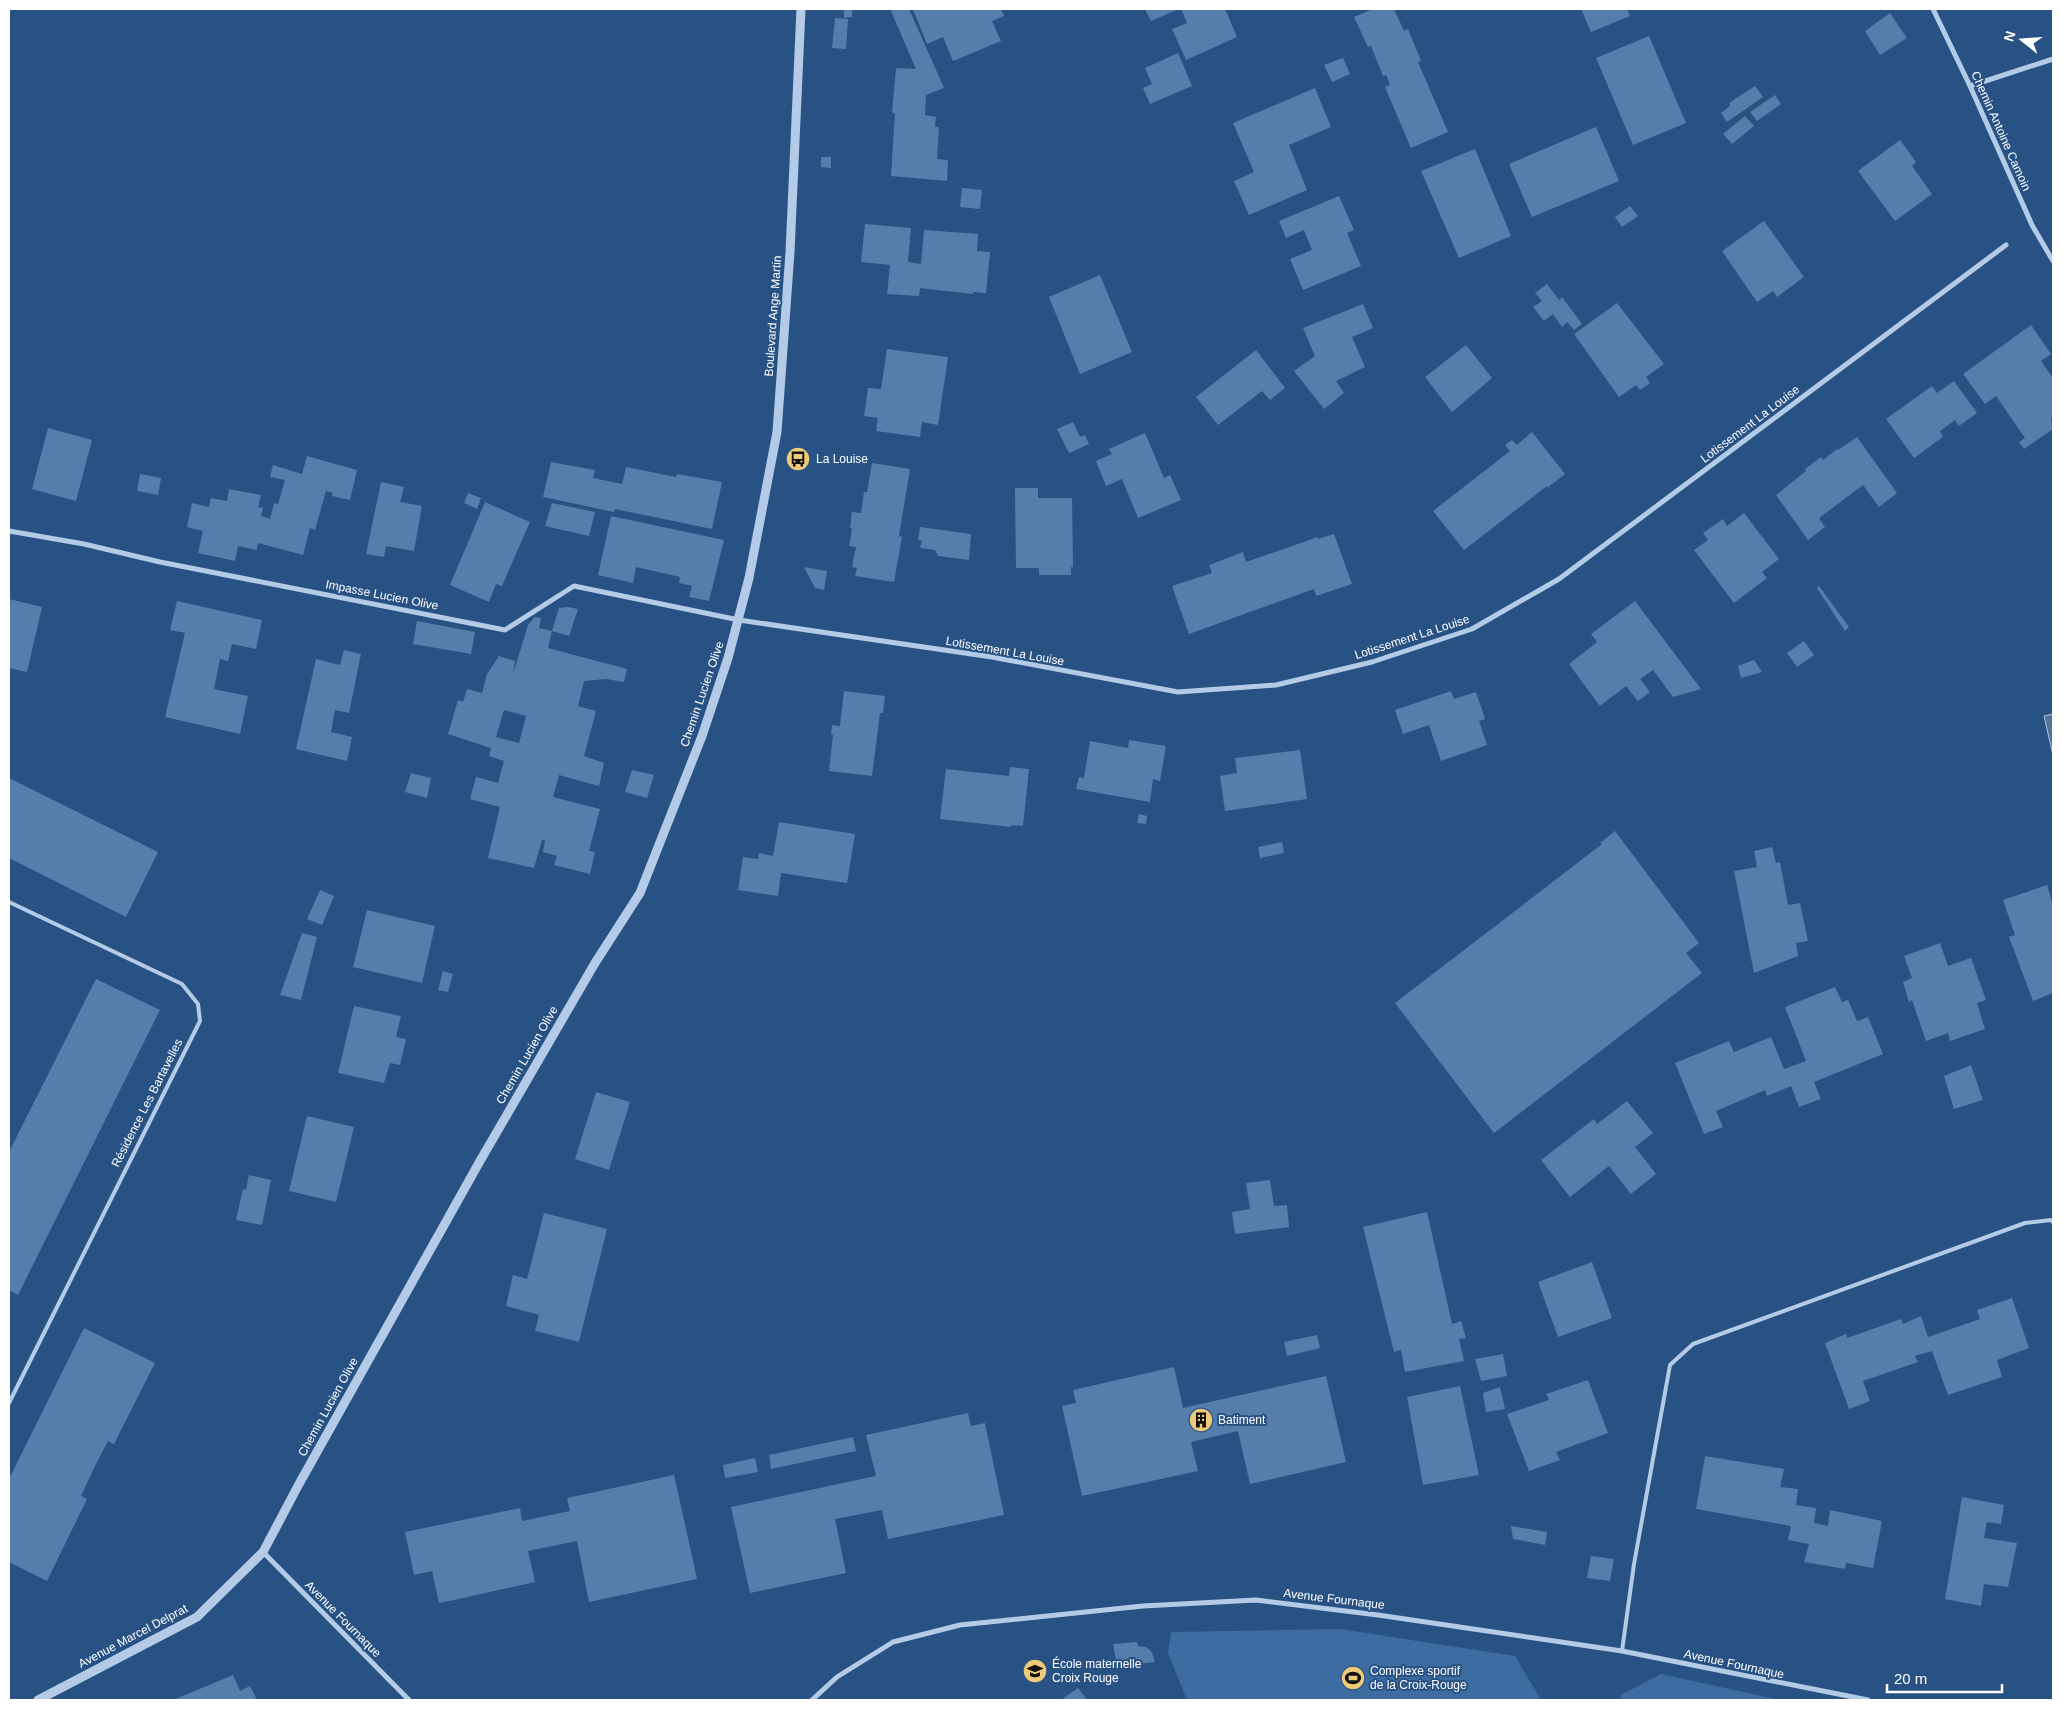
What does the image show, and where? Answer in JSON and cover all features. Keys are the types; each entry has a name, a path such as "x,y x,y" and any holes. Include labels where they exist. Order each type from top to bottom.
{"street":[{"name":"Boulevard Ange Martin","path":"739,620 777,432 790,252 802,9"},
{"name":"Chemin Antoine Camoin","path":"1933,9 1970,86 2032,225 2053,261"},
{"path":"1970,86 2053,59"},
{"name":"Lotissement La Louise","path":"739,620 992,657 1178,692 1276,685 1372,662 1472,629 1559,580 2006,245"},
{"name":"Impasse Lucien Olive","path":"9,531 84,544 160,562 505,630 574,586 739,620"},
{"name":"Chemin Lucien Olive","path":"299,1484 480,1161 595,963 640,893 702,736 739,620"},
{"name":"Avenue Marcel Delprat","path":"38,1700 197,1617 263,1552 299,1484"},
{"name":"Avenue Fournaque","path":"263,1552 409,1700"},
{"name":"Avenue Fournaque","path":"812,1700 838,1677 893,1642 960,1625 1134,1607 1256,1600 1378,1614 1622,1651 1868,1700"}],"lane":[{"name":"Résidence Les Bartavelles","path":"9,902 182,984 198,1004 200,1021 9,1404"},
{"path":"1622,1651 1634,1564 1670,1365 1693,1344 2025,1223 2051,1220 2053,1222"}],"shaded area":[{"path":"2053,714 2053,755 2044,716"},
{"name":"Complexe sportif de la Croix-Rouge","path":"1340,1629 1515,1656 1541,1700 1187,1700 1168,1653 1171,1632"},
{"path":"1661,1674 1780,1700 1621,1700 1621,1695"}],"building":[{"path":"844,9 852,9 852,17 844,18"},
{"path":"895,9 909,9 944,88 926,95 925,115 936,117 935,127 939,127 937,159 948,160 947,181 891,176 895,113 892,113 896,68 916,69 891,11"},
{"path":"913,9 1001,9 1004,16 992,21 1001,41 953,61 943,37 927,44"},
{"path":"1145,9 1179,9 1151,21"},
{"path":"1181,9 1225,9 1237,37 1186,60 1172,29 1187,23"},
{"path":"1373,9 1394,9 1404,31 1408,29 1421,61 1418,62 1448,132 1411,148 1385,87 1390,85 1386,75 1383,76 1371,46 1368,47 1354,17"},
{"path":"1581,9 1627,9 1630,16 1591,32"},
{"path":"1890,13 1907,38 1880,55 1865,31"},
{"path":"835,18 848,19 846,49 832,48"},
{"path":"1649,36 1686,123 1633,145 1596,58"},
{"path":"1178,53 1192,86 1150,104 1143,88 1152,84 1145,68"},
{"path":"1343,58 1350,74 1332,82 1324,65"},
{"path":"1755,86 1763,97 1727,122 1721,113 1730,106 1729,103"},
{"path":"1315,88 1331,127 1289,145 1307,190 1249,215 1234,181 1254,172 1233,123"},
{"path":"1775,95 1781,104 1757,121 1750,112"},
{"path":"1745,116 1754,126 1732,144 1723,134"},
{"path":"1596,127 1619,181 1532,217 1509,164"},
{"path":"1900,140 1916,162 1912,166 1932,194 1895,221 1858,171"},
{"path":"1475,149 1511,236 1459,258 1421,171"},
{"path":"821,157 831,157 831,168 821,167"},
{"path":"962,188 982,190 980,209 960,207"},
{"path":"1339,196 1354,230 1347,233 1361,266 1303,290 1290,259 1312,250 1304,230 1286,238 1279,221"},
{"path":"1630,206 1638,216 1622,227 1615,217"},
{"path":"1764,221 1804,277 1777,297 1773,291 1757,302 1722,251"},
{"path":"865,224 911,228 908,262 921,264 924,230 978,234 977,251 990,252 986,293 973,292 973,294 920,288 919,296 887,294 890,265 861,262"},
{"path":"1100,275 1132,352 1080,374 1049,297"},
{"path":"1547,284 1559,300 1562,297 1582,324 1574,330 1567,322 1562,327 1553,314 1544,321 1533,307 1542,301 1535,293"},
{"path":"1617,303 1664,364 1646,377 1650,383 1640,390 1636,385 1619,397 1574,334"},
{"path":"1363,304 1373,328 1352,337 1365,367 1336,381 1344,393 1324,409 1294,371 1315,356 1303,328"},
{"path":"2031,325 2051,354 2041,361 2053,378 2053,418 2051,419 2053,429 2024,449 2019,442 2025,438 1996,396 1985,404 1963,374"},
{"path":"1466,345 1492,378 1452,412 1425,377"},
{"path":"887,349 948,357 938,425 922,422 920,437 876,431 878,418 864,416 868,388 881,389"},
{"path":"1256,350 1285,388 1270,400 1262,391 1218,425 1196,397"},
{"path":"1954,381 1977,413 1959,426 1955,420 1940,431 1943,437 1914,458 1886,419 1932,386 1937,393"},
{"path":"1073,422 1080,437 1085,435 1089,444 1069,453 1057,429"},
{"path":"48,428 92,440 76,501 32,489"},
{"path":"1532,432 1565,474 1464,550 1433,511 1510,451 1505,445 1512,440 1517,445"},
{"path":"1145,433 1164,478 1170,475 1181,500 1138,518 1122,479 1106,486 1096,461 1112,454 1109,449"},
{"path":"1857,437 1897,493 1879,507 1863,485 1819,518 1825,527 1808,540 1776,495 1821,457 1823,460"},
{"path":"307,456 357,470 350,500 332,496 333,493 326,491 315,530 310,528 303,555 258,543 257,550 238,546 235,561 198,553 203,531 187,527 192,503 209,507 211,498 227,501 229,489 261,495 258,507 263,508 261,516 270,519 274,503 278,504 285,480 270,477 273,465 302,474"},
{"path":"551,462 595,470 593,478 622,484 626,467 676,477 677,474 722,482 712,529 615,509 614,512 543,497"},
{"path":"872,463 910,469 899,536 902,537 894,582 855,576 857,568 852,567 856,547 849,546 852,512 861,513 864,492 867,492"},
{"path":"140,474 161,478 158,495 137,491"},
{"path":"381,482 404,487 400,502 422,506 414,551 386,546 384,557 366,554"},
{"path":"1015,488 1038,488 1038,498 1072,498 1073,567 1071,567 1071,575 1039,575 1039,568 1016,568"},
{"path":"468,493 481,498 477,509 464,503"},
{"path":"485,502 530,522 502,586 496,584 489,602 450,585"},
{"path":"552,503 595,512 589,536 545,526"},
{"path":"1744,513 1779,559 1762,572 1767,578 1734,603 1694,550 1708,540 1703,533 1723,519 1727,526"},
{"path":"611,516 724,540 709,601 689,597 692,586 679,583 680,577 636,567 633,583 598,575"},
{"path":"920,527 971,534 969,560 938,556 935,550 920,548 922,541 918,540"},
{"path":"1334,534 1352,584 1316,596 1314,589 1189,634 1172,586 1212,573 1209,565 1243,552 1246,562 1318,537 1318,539"},
{"path":"804,567 827,571 824,590 815,588"},
{"path":"1819,586 1849,627 1845,631 1817,588"},
{"path":"9,599 42,607 27,672 9,668"},
{"path":"177,601 262,620 256,649 232,644 228,661 220,659 214,689 248,696 240,734 165,717 185,633 170,630"},
{"path":"1635,601 1701,689 1673,697 1653,670 1640,679 1650,692 1638,701 1626,686 1600,706 1569,664 1597,642 1591,634"},
{"path":"559,608 578,609 569,636 552,631"},
{"path":"535,617 541,618 539,628 552,631 548,648 627,669 624,682 606,679 584,681 578,706 596,711 584,756 604,763 599,786 559,775 553,797 600,809 589,851 595,852 590,874 554,865 557,856 543,852 545,840 542,840 534,868 488,858 500,807 470,799 476,777 498,783 504,761 489,756 491,748 448,734 458,700 463,702 467,689 482,693 487,674 499,656 515,661 513,674 528,625","holes":["504,710 526,716 519,743 496,737"]},
{"path":"417,621 475,632 471,654 413,644"},
{"path":"1804,641 1814,655 1797,667 1787,653"},
{"path":"344,650 361,654 349,713 335,710 331,732 352,737 347,761 296,749 316,659 340,665"},
{"path":"1754,660 1762,672 1741,678 1738,666"},
{"path":"844,691 885,696 883,713 880,713 872,776 829,771 833,735 831,734 832,725 840,726"},
{"path":"1451,691 1454,699 1476,692 1485,719 1479,721 1487,745 1441,761 1429,725 1403,734 1395,710"},
{"path":"1129,740 1166,746 1160,781 1153,779 1150,802 1076,789 1079,777 1084,778 1090,741 1128,748"},
{"path":"1300,750 1307,799 1225,811 1220,776 1237,773 1235,758"},
{"path":"1010,767 1029,769 1023,826 1011,825 1011,827 940,819 946,769 1009,776"},
{"path":"632,770 654,775 647,798 625,792"},
{"path":"411,773 431,778 427,798 405,792"},
{"path":"9,778 158,852 126,917 9,858"},
{"path":"1139,814 1147,816 1146,824 1137,823"},
{"path":"779,822 855,834 847,883 781,873 778,896 738,890 743,857 758,859 759,853 773,856"},
{"path":"1615,831 1699,943 1686,953 1702,973 1494,1133 1395,1003 1602,844 1600,843"},
{"path":"1282,842 1284,853 1260,858 1258,847"},
{"path":"1772,847 1776,863 1780,862 1788,905 1800,903 1808,941 1796,943 1798,956 1754,973 1734,871 1757,867 1754,851"},
{"path":"2047,885 2053,905 2053,993 2033,1001 2009,937 2015,935 2003,900"},
{"path":"320,890 334,896 322,925 307,919"},
{"path":"367,910 435,926 422,983 353,967"},
{"path":"302,933 317,937 301,1000 280,995"},
{"path":"1940,943 1948,966 1971,958 1986,1000 1977,1003 1985,1029 1950,1041 1948,1033 1926,1041 1912,1000 1909,1002 1903,982 1912,978 1904,956"},
{"path":"443,971 453,974 448,992 438,990"},
{"path":"96,979 160,1010 18,1295 9,1290 9,1152"},
{"path":"1835,987 1842,1002 1848,1000 1857,1021 1868,1017 1883,1054 1814,1082 1821,1099 1799,1107 1791,1086 1767,1096 1765,1090 1716,1111 1723,1127 1704,1134 1675,1063 1729,1041 1734,1052 1771,1037 1784,1069 1806,1061 1785,1007"},
{"path":"354,1006 401,1016 396,1037 406,1039 400,1065 390,1063 384,1083 338,1073"},
{"path":"1971,1065 1983,1100 1954,1109 1944,1076"},
{"path":"596,1092 630,1102 609,1170 575,1159"},
{"path":"1627,1101 1653,1133 1635,1147 1656,1174 1631,1194 1609,1166 1570,1197 1541,1160 1594,1119 1597,1124"},
{"path":"307,1116 354,1127 336,1202 289,1191"},
{"path":"249,1175 271,1180 262,1225 236,1220 243,1189 246,1190"},
{"path":"1270,1180 1274,1206 1287,1205 1289,1227 1235,1234 1232,1212 1250,1209 1246,1183"},
{"path":"1427,1212 1452,1324 1461,1321 1466,1338 1459,1339 1464,1361 1405,1372 1401,1350 1394,1352 1363,1227"},
{"path":"544,1213 607,1229 579,1342 535,1331 539,1315 506,1306 513,1275 527,1279"},
{"path":"1592,1262 1612,1318 1558,1337 1538,1282"},
{"path":"2012,1298 2029,1348 1997,1360 2002,1377 1948,1395 1932,1351 1915,1356 1918,1362 1863,1381 1870,1401 1849,1409 1825,1343 1846,1334 1847,1338 1901,1319 1903,1324 1921,1316 1928,1337 1980,1319 1977,1310"},
{"path":"84,1328 155,1363 114,1444 108,1441 94,1468 81,1496 87,1499 47,1581 9,1562 9,1479"},
{"path":"1317,1335 1320,1348 1287,1356 1284,1342"},
{"path":"1503,1354 1507,1376 1481,1381 1475,1359"},
{"name":"Batiment","path":"1174,1367 1183,1408 1326,1376 1346,1462 1250,1484 1238,1431 1191,1442 1198,1471 1082,1496 1062,1406 1076,1403 1073,1390"},
{"path":"1588,1380 1608,1433 1556,1452 1560,1460 1529,1471 1507,1414 1549,1400 1546,1394"},
{"path":"1460,1386 1479,1475 1423,1485 1407,1397"},
{"path":"1500,1387 1505,1409 1486,1412 1483,1393"},
{"path":"968,1413 971,1426 985,1423 1004,1515 888,1539 882,1510 835,1519 846,1573 750,1593 731,1507 876,1476 866,1435"},
{"path":"853,1437 856,1451 771,1469 769,1455"},
{"path":"1705,1456 1784,1469 1780,1487 1798,1489 1796,1505 1816,1508 1814,1523 1828,1526 1830,1510 1882,1521 1873,1568 1846,1563 1845,1569 1804,1562 1809,1544 1788,1540 1791,1526 1696,1509"},
{"path":"755,1458 758,1472 725,1478 723,1465"},
{"path":"674,1475 697,1579 589,1602 577,1541 528,1551 535,1582 454,1600 439,1603 432,1571 414,1575 405,1532 520,1508 522,1521 570,1511 567,1498"},
{"path":"1962,1497 2004,1505 2001,1524 1987,1522 1984,1538 2017,1543 2008,1587 1984,1584 1981,1606 1945,1599"},
{"path":"1511,1526 1547,1532 1545,1545 1513,1539"},
{"path":"1591,1556 1614,1559 1610,1581 1587,1578"},
{"path":"1137,1642 1138,1646 1146,1647 1152,1652 1155,1662 1117,1666 1113,1644"},
{"path":"233,1675 240,1691 250,1686 257,1700 173,1700"},
{"path":"1078,1688 1087,1700 1061,1700"}],"place":[{"name":"La Louise","path":"798,459"},
{"name":"Batiment","path":"1201,1420"},
{"name":"École maternelle Croix Rouge","path":"1035,1671"},
{"name":"Complexe sportif de la Croix-Rouge","path":"1353,1678"}]}
